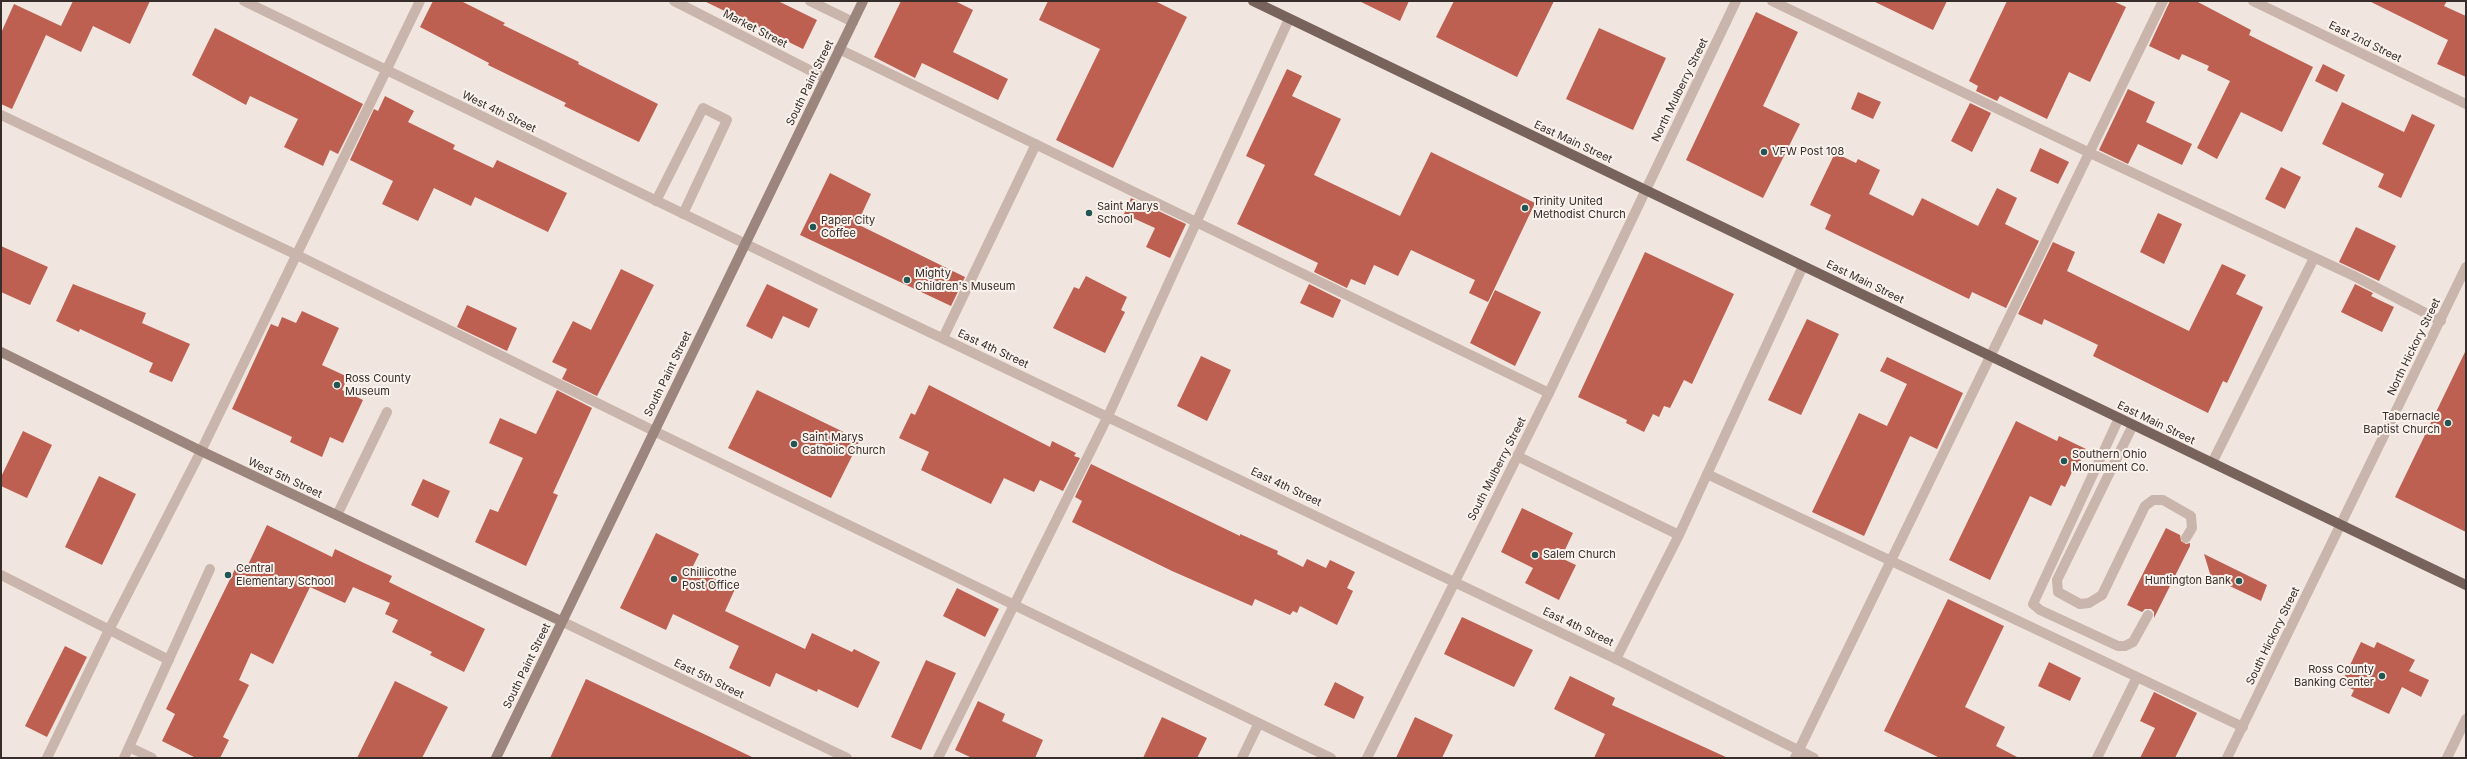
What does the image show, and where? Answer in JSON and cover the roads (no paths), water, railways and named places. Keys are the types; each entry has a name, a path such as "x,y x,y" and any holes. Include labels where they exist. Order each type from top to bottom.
{"main road":[{"name":"South Paint Street","path":"496,758 561,621 863,1"},
{"name":"East Main Street","path":"1253,1 2466,585"},
{"name":"West 5th Street","path":"1,352 201,451 561,621"}],"street":[{"name":"West 4th Street","path":"244,1 745,244"},
{"path":"47,758 108,630 201,451 420,1"},
{"name":"Market Street","path":"674,1 825,78"},
{"path":"810,1 853,22"},
{"name":"North Mulberry Street","path":"1645,189 1736,1"},
{"path":"1772,1 2090,154 2314,258 2441,321"},
{"path":"1797,754 2090,154 2162,1"},
{"name":"East 2nd Street","path":"2253,1 2466,104"},
{"path":"938,758 1108,416 1289,19"},
{"path":"839,49 1549,393"},
{"path":"656,201 703,108 727,120 683,214"},
{"path":"1,115 297,255 654,431 1331,758"},
{"path":"943,338 1036,144"},
{"name":"South Mulberry Street","path":"1367,758 1549,393 1645,189"},
{"name":"East 4th Street","path":"745,244 1616,659 1797,754 1814,758"},
{"path":"2212,463 2314,258"},
{"path":"1616,659 1679,535 1803,266"},
{"name":"North Hickory Street","path":"2341,525 2466,267"},
{"path":"337,516 387,412"},
{"path":"2119,418 2033,604 2040,610 2118,646 2126,646 2133,642 2148,615"},
{"path":"2133,425 2056,580 2056,587 2065,597 2080,604 2089,603 2102,595 2145,506 2153,500 2163,500 2191,516 2192,528 2186,538"},
{"path":"1517,456 1679,535"},
{"path":"1707,474 2243,727"},
{"name":"South Hickory Street","path":"2227,758 2341,525"},
{"path":"124,758 210,569"},
{"path":"1,575 169,660"},
{"name":"East 5th Street","path":"561,621 847,758"},
{"path":"2097,758 2137,676"},
{"path":"2447,758 2466,719"},
{"path":"1242,758 1259,723"},
{"path":"129,746 152,758"}],"place":[{"name":"VFW Post 108","path":"1764,152"},
{"name":"Trinity United Methodist Church","path":"1525,208"},
{"name":"Saint Marys School","path":"1089,213"},
{"name":"Paper City Coffee","path":"813,227"},
{"name":"Mighty Children's Museum","path":"907,280"},
{"name":"Ross County Museum","path":"337,385"},
{"name":"Tabernacle Baptist Church","path":"2448,423"},
{"name":"Saint Marys Catholic Church","path":"794,444"},
{"name":"Southern Ohio Monument Co.","path":"2064,461"},
{"name":"Salem Church","path":"1535,555"},
{"name":"Central Elementary School","path":"228,575"},
{"name":"Chillicothe Post Office","path":"674,579"},
{"name":"Huntington Bank","path":"2239,581"},
{"name":"Ross County Banking Center","path":"2382,676"}]}
